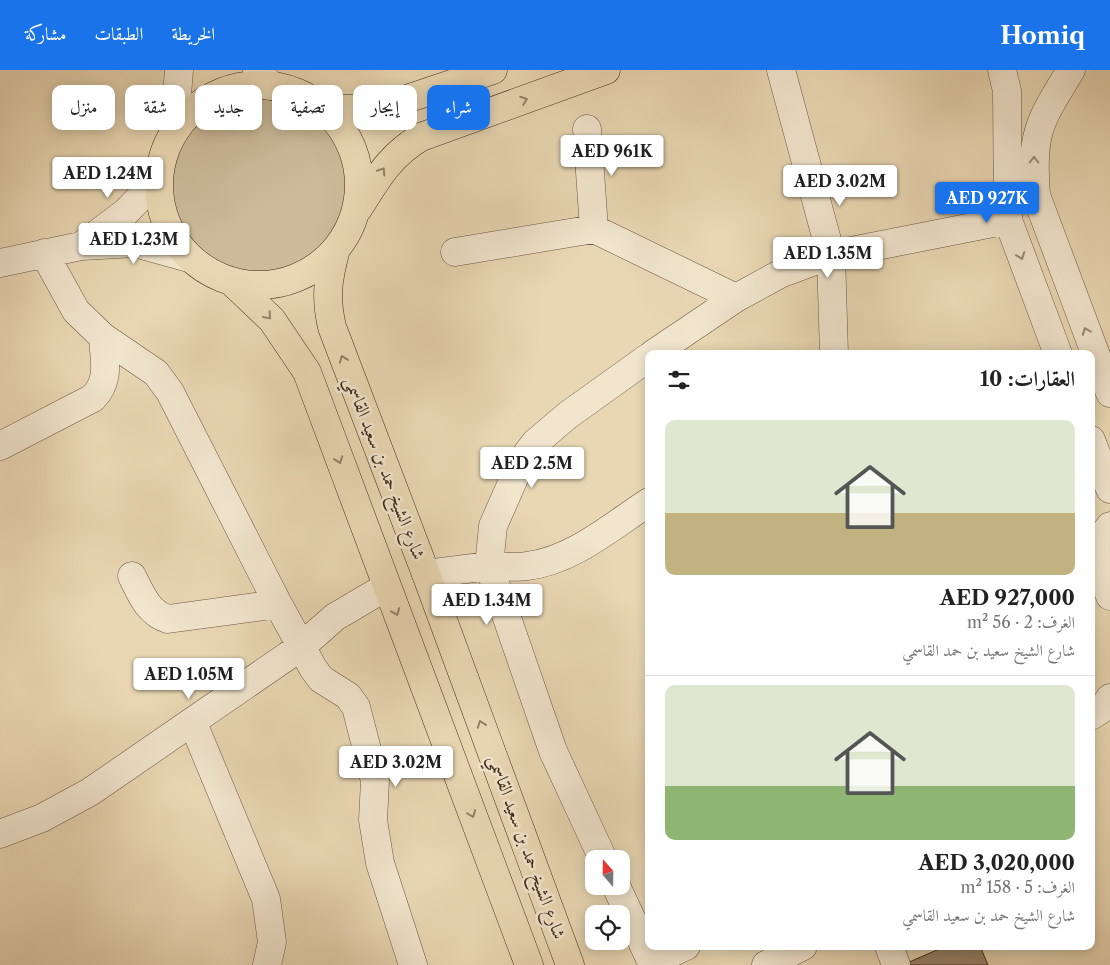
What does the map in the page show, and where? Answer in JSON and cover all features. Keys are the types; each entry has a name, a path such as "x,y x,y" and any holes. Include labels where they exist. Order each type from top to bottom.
{"main road":[{"path":"343,109 377,109 493,70"},
{"path":"279,85 264,78 252,85 234,88 216,95 192,111 174,132 166,147 158,178 161,208 171,235 189,258 209,273 232,282 261,286 289,280 315,268 336,248 351,225 356,212 388,162 421,137 606,70"},
{"path":"342,130 352,148 359,180 356,212"},
{"name":"شارع الشيخ حمد بن سعيد القاسمي","path":"336,248 328,278 326,302 332,327 426,574 570,965"},
{"path":"232,282 272,320 307,372 526,958"}],"street":[{"path":"174,132 179,70"},
{"path":"781,70 831,255 834,350"},
{"path":"1002,70 1007,91 1008,220 1057,350"},
{"path":"1071,70 1043,115 1035,137 1033,160 1036,195 1094,350"},
{"path":"587,129 594,228"},
{"path":"81,246 126,212 158,178"},
{"path":"665,350 681,345 736,298 780,274 831,255 1008,220"},
{"path":"455,252 594,228 736,298"},
{"path":"0,263 81,246 135,243 189,258"},
{"path":"44,253 76,311 103,337 156,374 170,392 278,604 321,679 348,696 356,707 375,782 373,820 380,863 413,965"},
{"path":"0,446 94,398 103,387 105,377 103,337"},
{"path":"1095,353 1110,393"},
{"path":"599,850 553,751 489,566 493,526 522,460 535,443 568,415 645,360"},
{"path":"1095,451 1110,488"},
{"path":"426,574 489,566 527,566 552,561 584,545 645,505"},
{"path":"1110,526 1097,544 1098,561 1110,596"},
{"path":"132,576 150,609 157,616 168,619 177,620 278,604"},
{"path":"0,834 42,818 90,792 193,723 302,646 335,617 386,587"},
{"path":"1095,713 1103,708 1110,698"},
{"path":"193,723 266,899 272,942 267,965"},
{"path":"625,895 639,909 645,934"},
{"path":"649,950 652,963 678,950"},
{"path":"766,965 795,950"},
{"path":"890,950 896,965"}],"shaded area":[{"path":"262,95 272,96 272,130 330,130 342,151 349,185 345,211 334,235 328,242 309,260 293,268 277,273 259,275 241,273 225,268 209,260 190,242 184,235 173,211 169,185 171,167 176,151 184,135 195,123 195,130 262,130"}],"building":[{"path":"937,950 982,950 988,965 908,965 907,963"}]}
